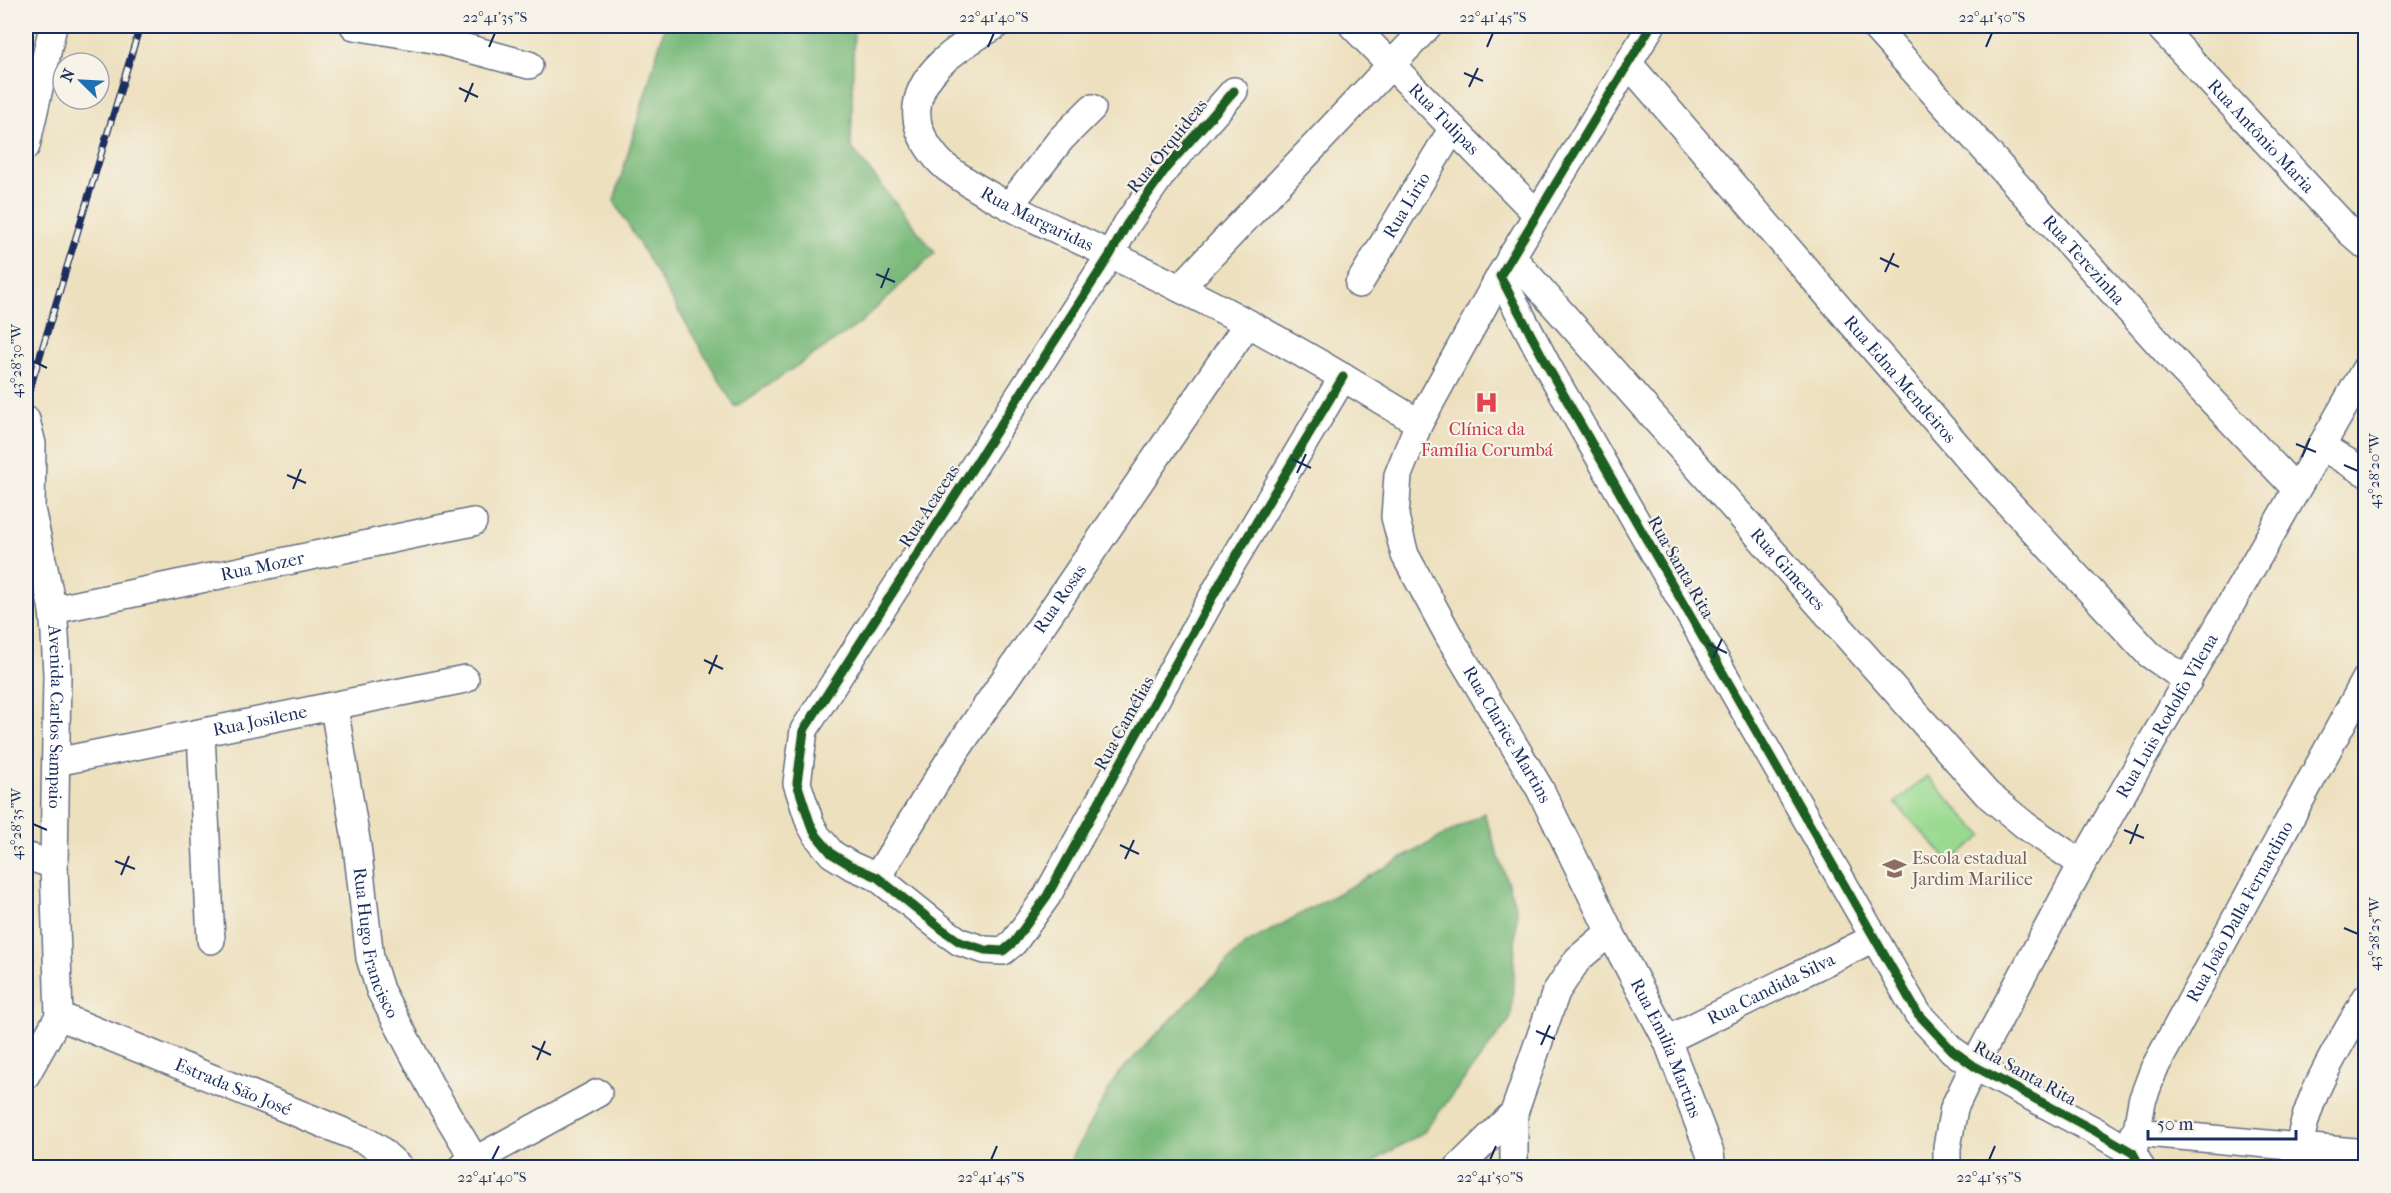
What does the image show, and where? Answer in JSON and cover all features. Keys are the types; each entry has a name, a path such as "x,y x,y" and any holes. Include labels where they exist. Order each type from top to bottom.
{"street":[{"path":"26,145 53,26"},
{"path":"354,26 433,39 529,65"},
{"name":"Rua Margaridas","path":"995,26 946,59 928,78 919,98 917,118 923,136 935,156 946,167 1009,206 1248,323 1419,423"},
{"name":"Rua Tulipas","path":"1353,26 1536,213"},
{"path":"1180,288 1428,26"},
{"path":"1505,266 1652,26"},
{"name":"Rua Terezinha","path":"1874,26 2180,367 2296,489"},
{"name":"Rua Antônio Maria","path":"2159,26 2350,232 2366,246"},
{"name":"Rua Edna Mendeiros","path":"1628,63 1986,479 2149,654 2188,681"},
{"name":"Rua Orquideas","path":"1110,255 1127,224 1167,167 1234,91"},
{"path":"1009,206 1061,139 1092,108"},
{"name":"Rua Lirio","path":"1359,284 1453,128"},
{"name":"Rua Acaceas","path":"878,877 850,865 826,848 810,824 797,783 804,730 1110,255"},
{"name":"Rua Clarice Martins","path":"1505,266 1419,423 1398,475 1395,517 1405,555 1449,636 1540,789 1610,932"},
{"name":"Rua Gimenes","path":"1505,266 1987,794 2026,826 2082,864"},
{"name":"Rua Santa Rita","path":"1505,266 1549,369 1918,1014 1952,1050 1974,1066 2136,1151"},
{"name":"Rua Rosas","path":"878,877 949,761 1248,323"},
{"name":"Rua Luis Rodolfo Vilena","path":"1947,1167 1947,1147 1954,1108 1974,1066 2082,864 2366,368"},
{"name":"Rua Camélias","path":"878,877 960,942 985,950 1003,951 1014,942 1047,896 1223,578 1343,377"},
{"name":"Avenida Carlos Sampaio","path":"26,420 32,444 31,509 53,610 57,674 54,865 58,1016"},
{"path":"2321,446 2366,473"},
{"name":"Rua Mozer","path":"53,610 473,522"},
{"name":"Rua Josilene","path":"56,762 465,679"},
{"name":"Rua João Dalla Fernardino","path":"2136,1151 2142,1101 2154,1069 2366,679"},
{"name":"Rua Hugo Francisco","path":"334,707 357,846 370,958 386,1000 468,1163"},
{"path":"201,734 211,940"},
{"path":"26,856 54,865"},
{"path":"1514,1167 1514,1113 1556,992 1578,959 1610,932"},
{"name":"Rua Emilia Martins","path":"1610,932 1667,1040 1710,1153 1712,1167"},
{"name":"Rua Candida Silva","path":"1667,1040 1874,938"},
{"path":"2298,1157 2310,1100 2366,998"},
{"path":"26,1075 58,1016"},
{"name":"Estrada São José","path":"58,1016 366,1141 400,1167"},
{"path":"468,1163 598,1093"},
{"path":"1458,1167 1514,1113"},
{"path":"2136,1151 2298,1157 2366,1153"}],"green space":[{"path":"665,26 854,26 851,147 935,253 858,325 735,407 614,201"},
{"path":"1927,776 1983,836 1950,862 1895,803"},
{"path":"1484,813 1517,911 1511,1018 1424,1132 1364,1167 1067,1167 1117,1075 1244,945"}],"railway":[{"path":"26,402 140,26"}],"cycle path":[{"path":"1651,26 1500,276 1549,369 1918,1014 1952,1050 1974,1066 2133,1153 2141,1168"},
{"path":"1234,91 1167,167 1127,224 1110,255 804,730 797,783 810,823 817,836 832,854 877,877 960,942 985,950 1003,951 1014,942 1047,896 1223,578 1343,377"}],"place":[{"name":"Clínica da Família Corumbá","path":"1487,403"},
{"name":"Escola estadual Jardim Marilice","path":"1894,868"}]}
